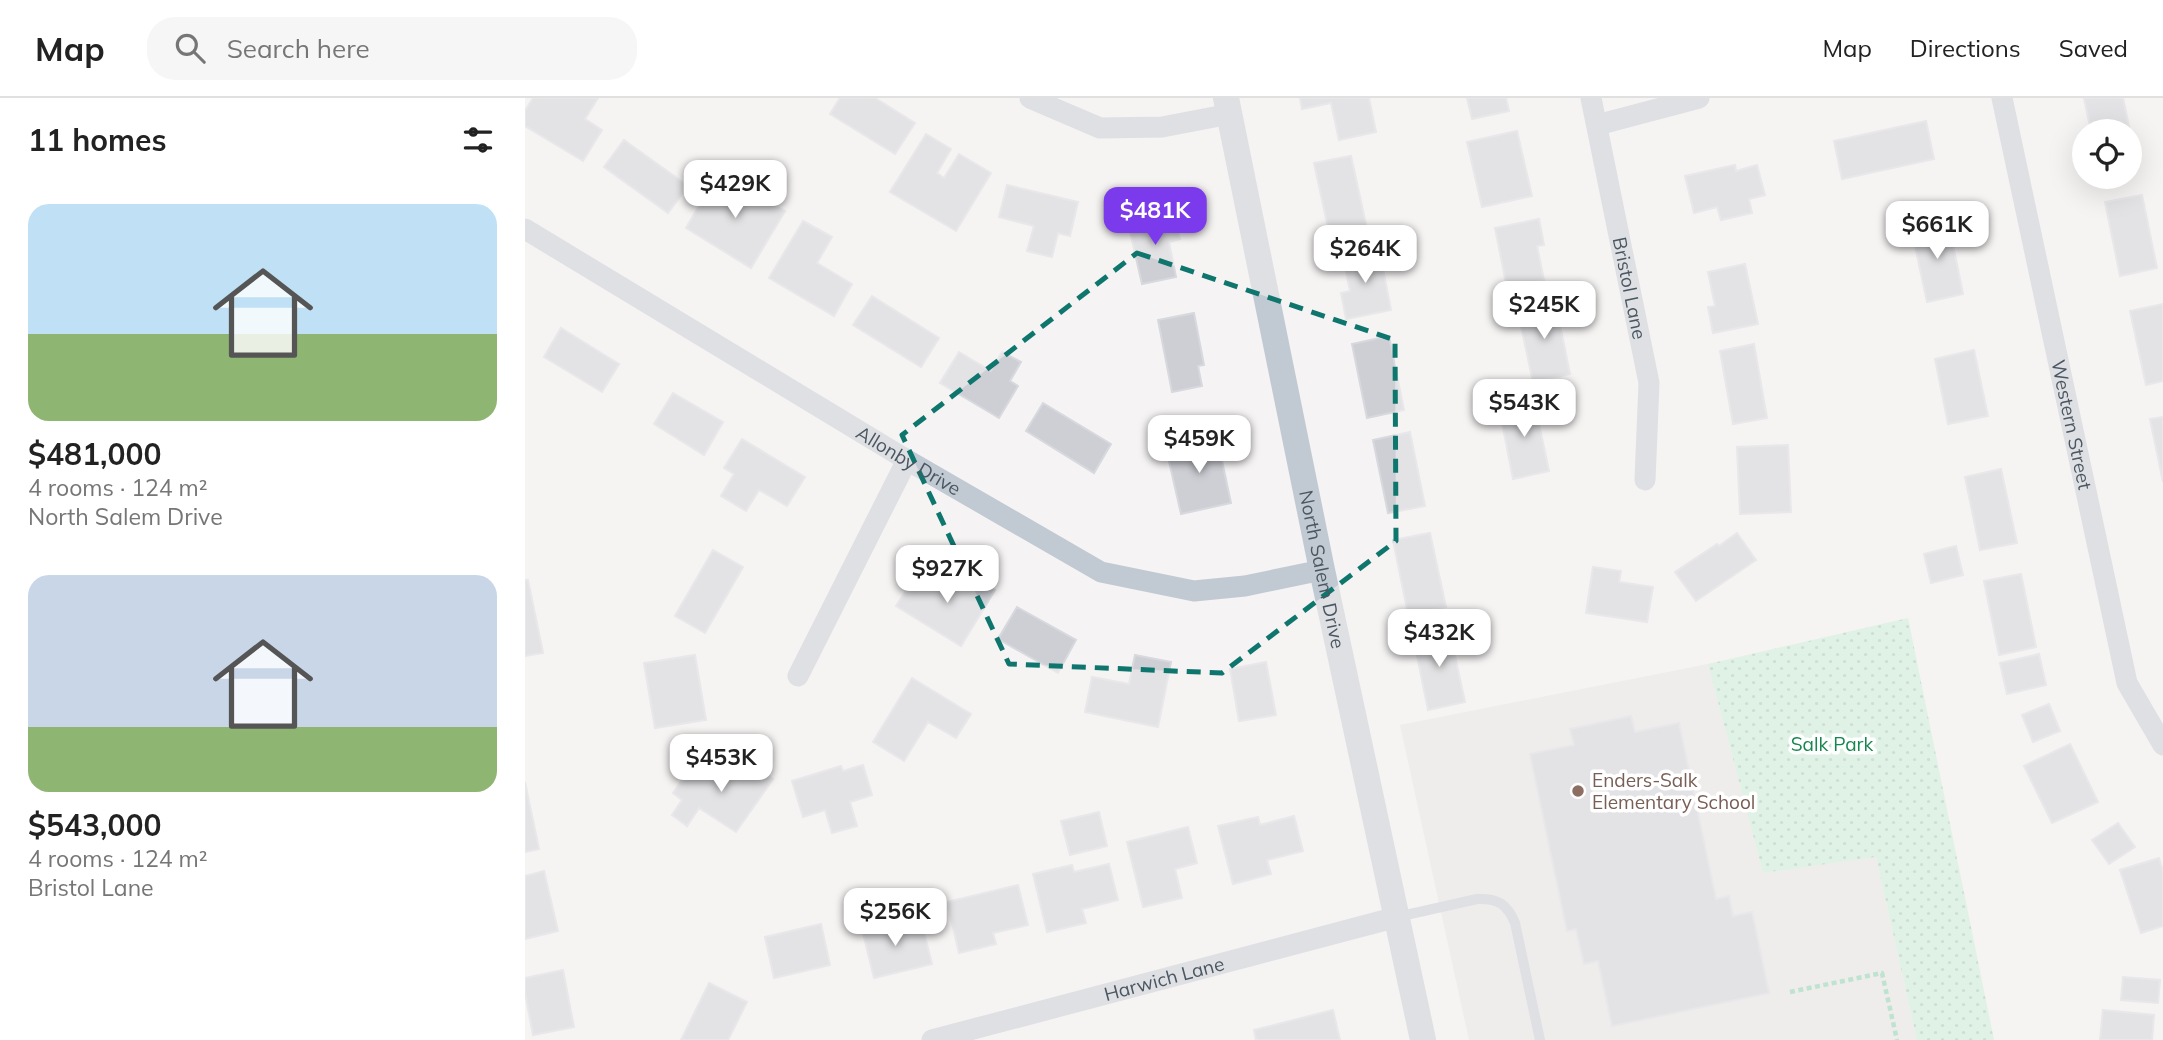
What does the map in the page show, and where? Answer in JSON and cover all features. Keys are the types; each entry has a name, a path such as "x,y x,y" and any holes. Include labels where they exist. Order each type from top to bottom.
{"street":[{"path":"1030,98 1100,128 1162,127 1228,106"},
{"name":"Bristol Lane","path":"1591,98 1649,383 1645,480"},
{"path":"1597,125 1699,98"},
{"name":"Western Street","path":"2002,98 2127,683 2163,745"},
{"name":"North Salem Drive","path":"1228,106 1322,570 1423,1040"},
{"name":"Allonby Drive","path":"525,229 907,460 1101,572 1194,591 1245,586 1322,570"},
{"path":"799,676 907,460"},
{"name":"Harwich Lane","path":"932,1040 1397,917"}],"lane":[{"path":"1397,917 1477,899 1489,898 1503,905 1515,923 1540,1040"}],"path":[{"path":"1790,992 1882,973 1897,1040"}],"highlighted area":[{"path":"1137,253 1395,340 1396,541 1222,673 1009,664 902,435"}],"shaded area":[{"name":"Enders-Salk Elementary School","path":"1708,664 1763,873 1876,857 1917,1040 1469,1040 1400,725"}],"green space":[{"name":"Salk Park","path":"1908,618 1994,1040 1917,1040 1876,857 1763,873 1708,664"}],"building":[{"path":"533,98 598,98 585,119 602,130 583,161 525,126 525,111"},
{"path":"840,98 875,98 915,123 895,154 830,114"},
{"path":"1300,98 1369,98 1376,132 1339,140 1331,103 1302,109"},
{"path":"1467,98 1506,98 1509,111 1472,119"},
{"path":"2084,98 2123,98 2127,119 2088,119"},
{"path":"1926,121 1934,159 1842,179 1834,141"},
{"path":"1517,131 1532,196 1482,207 1467,142"},
{"path":"926,134 951,149 937,173 944,178 959,154 991,173 956,231 890,192"},
{"path":"624,140 688,186 668,213 604,167"},
{"path":"1351,156 1367,229 1330,237 1314,163"},
{"path":"1735,165 1736,171 1757,165 1765,195 1749,199 1752,213 1721,220 1717,207 1694,213 1685,176"},
{"path":"719,172 785,211 751,268 686,228"},
{"path":"1007,185 1078,202 1070,236 1058,233 1052,257 1027,251 1034,226 999,217"},
{"path":"2142,195 2157,268 2120,276 2105,202"},
{"path":"1174,213 1180,239 1169,242 1176,277 1142,284 1128,223"},
{"path":"1539,219 1544,245 1537,246 1544,280 1507,288 1495,228"},
{"path":"1948,220 1963,294 1927,302 1911,227"},
{"path":"803,221 832,237 817,263 852,284 834,316 769,278"},
{"path":"1379,249 1391,310 1346,319 1341,293 1350,291 1343,257"},
{"path":"1745,264 1758,324 1713,333 1708,307 1715,306 1708,272"},
{"path":"872,296 939,338 921,367 853,325"},
{"path":"1555,300 1570,374 1533,382 1517,308"},
{"path":"2163,304 2163,381 2146,385 2130,311"},
{"path":"1194,313 1204,365 1198,366 1202,386 1172,392 1158,320"},
{"path":"561,328 619,364 602,392 544,357"},
{"path":"1389,336 1404,410 1367,418 1352,344"},
{"path":"1754,344 1767,418 1733,424 1720,351"},
{"path":"1974,350 1988,416 1948,424 1935,359"},
{"path":"959,352 991,371 1002,352 1021,362 1010,381 1018,386 999,418 940,383"},
{"path":"673,393 723,422 704,455 654,424"},
{"path":"1534,400 1549,471 1513,479 1499,407"},
{"path":"1043,403 1111,444 1094,473 1026,431"},
{"path":"2163,417 2163,482 2150,419"},
{"path":"1410,432 1425,506 1388,513 1373,440"},
{"path":"1217,437 1231,503 1181,514 1166,448"},
{"path":"742,439 805,477 787,506 759,490 746,511 721,496 734,474 724,468"},
{"path":"1788,445 1791,512 1740,514 1737,447"},
{"path":"2001,469 2017,543 1980,550 1965,477"},
{"path":"1430,533 1446,607 1408,614 1393,540"},
{"path":"1737,533 1756,560 1696,601 1675,572"},
{"path":"1956,546 1963,575 1931,583 1924,554"},
{"path":"713,550 743,567 705,633 675,616"},
{"path":"1593,567 1621,571 1619,582 1653,587 1647,622 1586,613"},
{"path":"963,571 995,590 961,646 896,606 916,575 948,594"},
{"path":"2021,574 2036,647 1999,655 1984,581"},
{"path":"525,580 528,580 543,653 525,656"},
{"path":"1017,607 1076,640 1058,673 998,639"},
{"path":"1449,628 1465,702 1428,710 1413,636"},
{"path":"2039,654 2046,685 2007,694 2000,663"},
{"path":"695,655 706,720 655,728 644,663"},
{"path":"1135,655 1171,662 1158,727 1085,712 1092,677 1129,684"},
{"path":"1266,662 1276,715 1239,721 1230,669"},
{"path":"912,678 971,714 956,738 928,722 904,761 873,742"},
{"path":"2049,704 2060,731 2033,742 2022,715"},
{"path":"1631,716 1635,732 1679,723 1716,899 1729,896 1733,916 1752,912 1769,993 1612,1026 1598,961 1584,964 1576,929 1567,931 1530,754 1574,745 1570,729"},
{"path":"2070,744 2098,802 2052,823 2024,766"},
{"path":"742,757 773,779 736,832 699,808 687,826 672,815 682,800 673,793 694,762 724,783"},
{"path":"863,765 872,795 850,802 857,826 832,833 825,810 803,817 792,781 841,766 843,771"},
{"path":"525,782 539,849 525,852"},
{"path":"1099,812 1107,846 1070,855 1061,821"},
{"path":"1294,816 1303,851 1267,860 1271,874 1233,884 1218,826 1258,817 1260,825"},
{"path":"2118,823 2135,847 2109,864 2092,840"},
{"path":"1188,827 1197,863 1175,869 1182,898 1143,907 1127,842"},
{"path":"2159,858 2163,871 2163,926 2141,933 2120,870"},
{"path":"1109,864 1118,900 1082,909 1086,923 1047,932 1033,874 1072,865 1074,872"},
{"path":"544,871 558,931 525,939 525,876"},
{"path":"1018,885 1028,925 993,933 996,944 959,953 947,902"},
{"path":"886,919 889,931 922,924 932,964 874,978 861,925"},
{"path":"821,924 830,965 774,978 765,937"},
{"path":"563,970 574,1027 533,1035 525,978"},
{"path":"2123,977 2160,980 2158,1003 2121,1000"},
{"path":"709,983 747,1002 728,1040 681,1040"},
{"path":"1333,1010 1340,1040 1256,1040 1254,1030"},
{"path":"2103,1010 2154,1015 2152,1040 2100,1040"}],"place":[{"name":"Enders-Salk Elementary School","path":"1578,791"}]}
